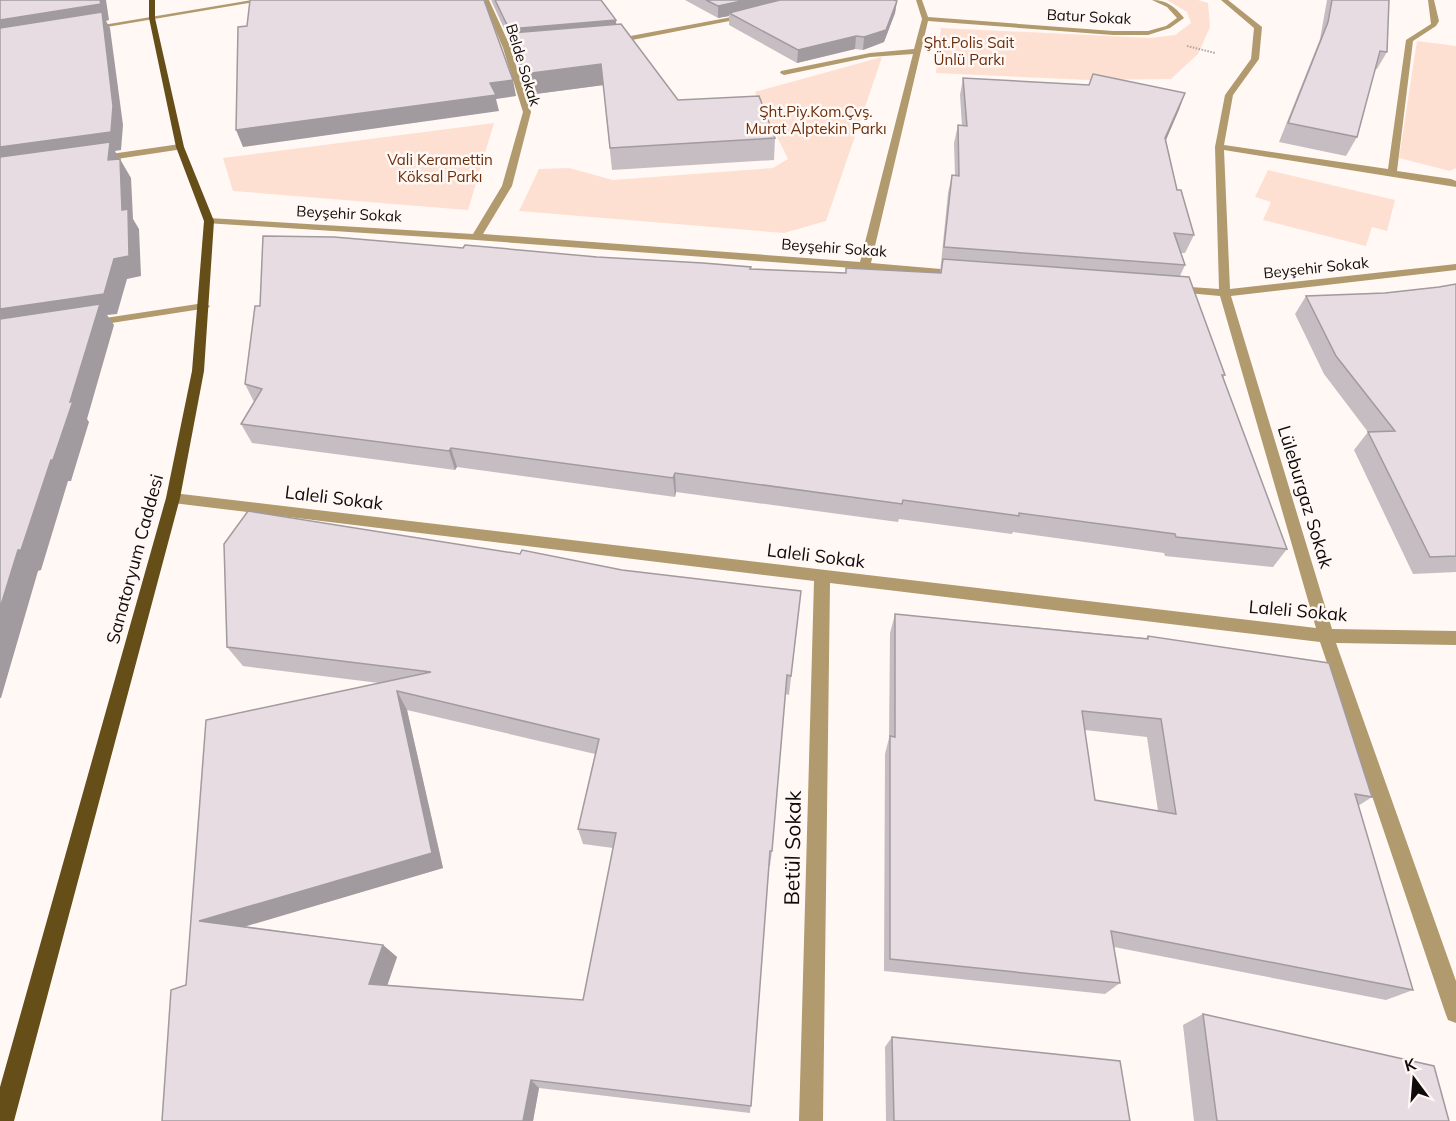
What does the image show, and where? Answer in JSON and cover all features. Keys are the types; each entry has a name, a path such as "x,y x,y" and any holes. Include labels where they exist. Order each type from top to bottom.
{"main road":[{"name":"Sanatoryum Caddesi","path":"2,1121 173,498 198,371 209,221 180,147 152,18 152,0"}],"street":[{"path":"82,29 264,0"},
{"name":"Belde Sokak","path":"476,237 507,186 526,112 507,48 486,0"},
{"path":"865,265 925,19 919,0"},
{"name":"Batur Sokak","path":"925,19 1113,33 1148,33 1168,27 1180,18 1169,6 1155,0"},
{"name":"Lüleburgaz Sokak","path":"1224,0 1258,27 1255,59 1229,95 1219,147 1225,293 1326,636 1456,1012"},
{"path":"1392,173 1410,40 1434,25 1436,21 1431,0"},
{"path":"609,40 706,25 759,13"},
{"path":"507,48 541,46"},
{"path":"784,73 870,55 917,51"},
{"path":"90,160 180,147"},
{"path":"1219,147 1453,181"},
{"name":"Beyşehir Sokak","path":"209,221 476,237 969,273"},
{"name":"Beyşehir Sokak","path":"1167,289 1225,293 1456,267"},
{"path":"80,325 204,306"},
{"name":"Laleli Sokak","path":"173,498 1326,636 1456,638"},
{"name":"Betül Sokak","path":"811,1121 822,577"}],"green space":[{"name":"Şht.Polis Sait Ünlü Parkı","path":"1167,0 1198,0 1208,3 1210,27 1198,54 1171,79 1089,80 936,73 941,28 1150,38 1175,35 1191,23 1187,12"},
{"path":"1417,41 1456,46 1456,168 1450,171 1399,158"},
{"name":"Şht.Piy.Kom.Çvş. Murat Alptekin Parkı","path":"882,57 826,221 784,233 519,211 539,169 569,168 613,180 773,168 788,159 755,92"},
{"name":"Vali Keramettin Köksal Parkı","path":"494,123 468,210 233,191 223,158"},
{"path":"1268,170 1395,200 1387,231 1372,227 1366,246 1263,220 1271,202 1255,197"}],"building":[{"path":"0,0 100,0 101,4 0,20"},
{"path":"250,0 484,0 513,80 490,83 496,95 236,130 238,27 247,26"},
{"path":"495,0 601,0 616,20 509,29"},
{"path":"706,0 746,0 718,6"},
{"path":"780,0 897,1 886,30 864,37 856,36 798,50 729,13"},
{"path":"1332,0 1389,0 1387,52 1380,51 1357,137 1288,123 1328,22"},
{"path":"102,12 113,106 111,132 0,147 0,28"},
{"path":"621,24 678,100 759,96 775,138 610,148 601,64 524,74 511,33"},
{"path":"1093,74 1185,93 1165,138 1177,190 1181,190 1194,235 1174,233 1185,265 944,247 952,175 959,176 958,125 967,126 963,78 1089,85"},
{"path":"110,142 108,160 120,159 122,210 128,209 129,256 114,259 104,294 0,309 0,157"},
{"path":"263,236 334,237 463,248 465,245 597,257 751,267 750,269 846,273 846,268 941,273 943,259 1189,277 1225,375 1222,375 1287,549 1176,537 1175,534 1019,513 1019,516 903,500 902,504 675,473 673,478 451,448 449,451 241,424 262,389 245,384 255,306 260,306"},
{"path":"1456,284 1456,556 1430,557 1368,432 1395,431 1336,356 1306,296 1385,293"},
{"path":"100,304 70,402 73,401 21,550 18,550 0,608 0,319"},
{"path":"248,511 520,554 522,550 622,570 801,591 791,676 787,675 772,851 770,851 751,1106 531,1080 523,1121 162,1121 171,990 186,985 206,720 431,672 227,647 224,544","holes":["397,691 599,739 578,829 616,833 583,1000 369,984 383,945 199,921 432,853"]},
{"path":"895,614 1148,639 1148,636 1329,663 1372,797 1355,794 1413,990 1111,931 1120,983 890,959 890,736 895,737","holes":["1082,711 1161,719 1176,814 1095,800"]},
{"path":"1203,1014 1434,1066 1449,1121 1217,1121"},
{"path":"892,1037 1120,1061 1130,1121 894,1121"}]}
